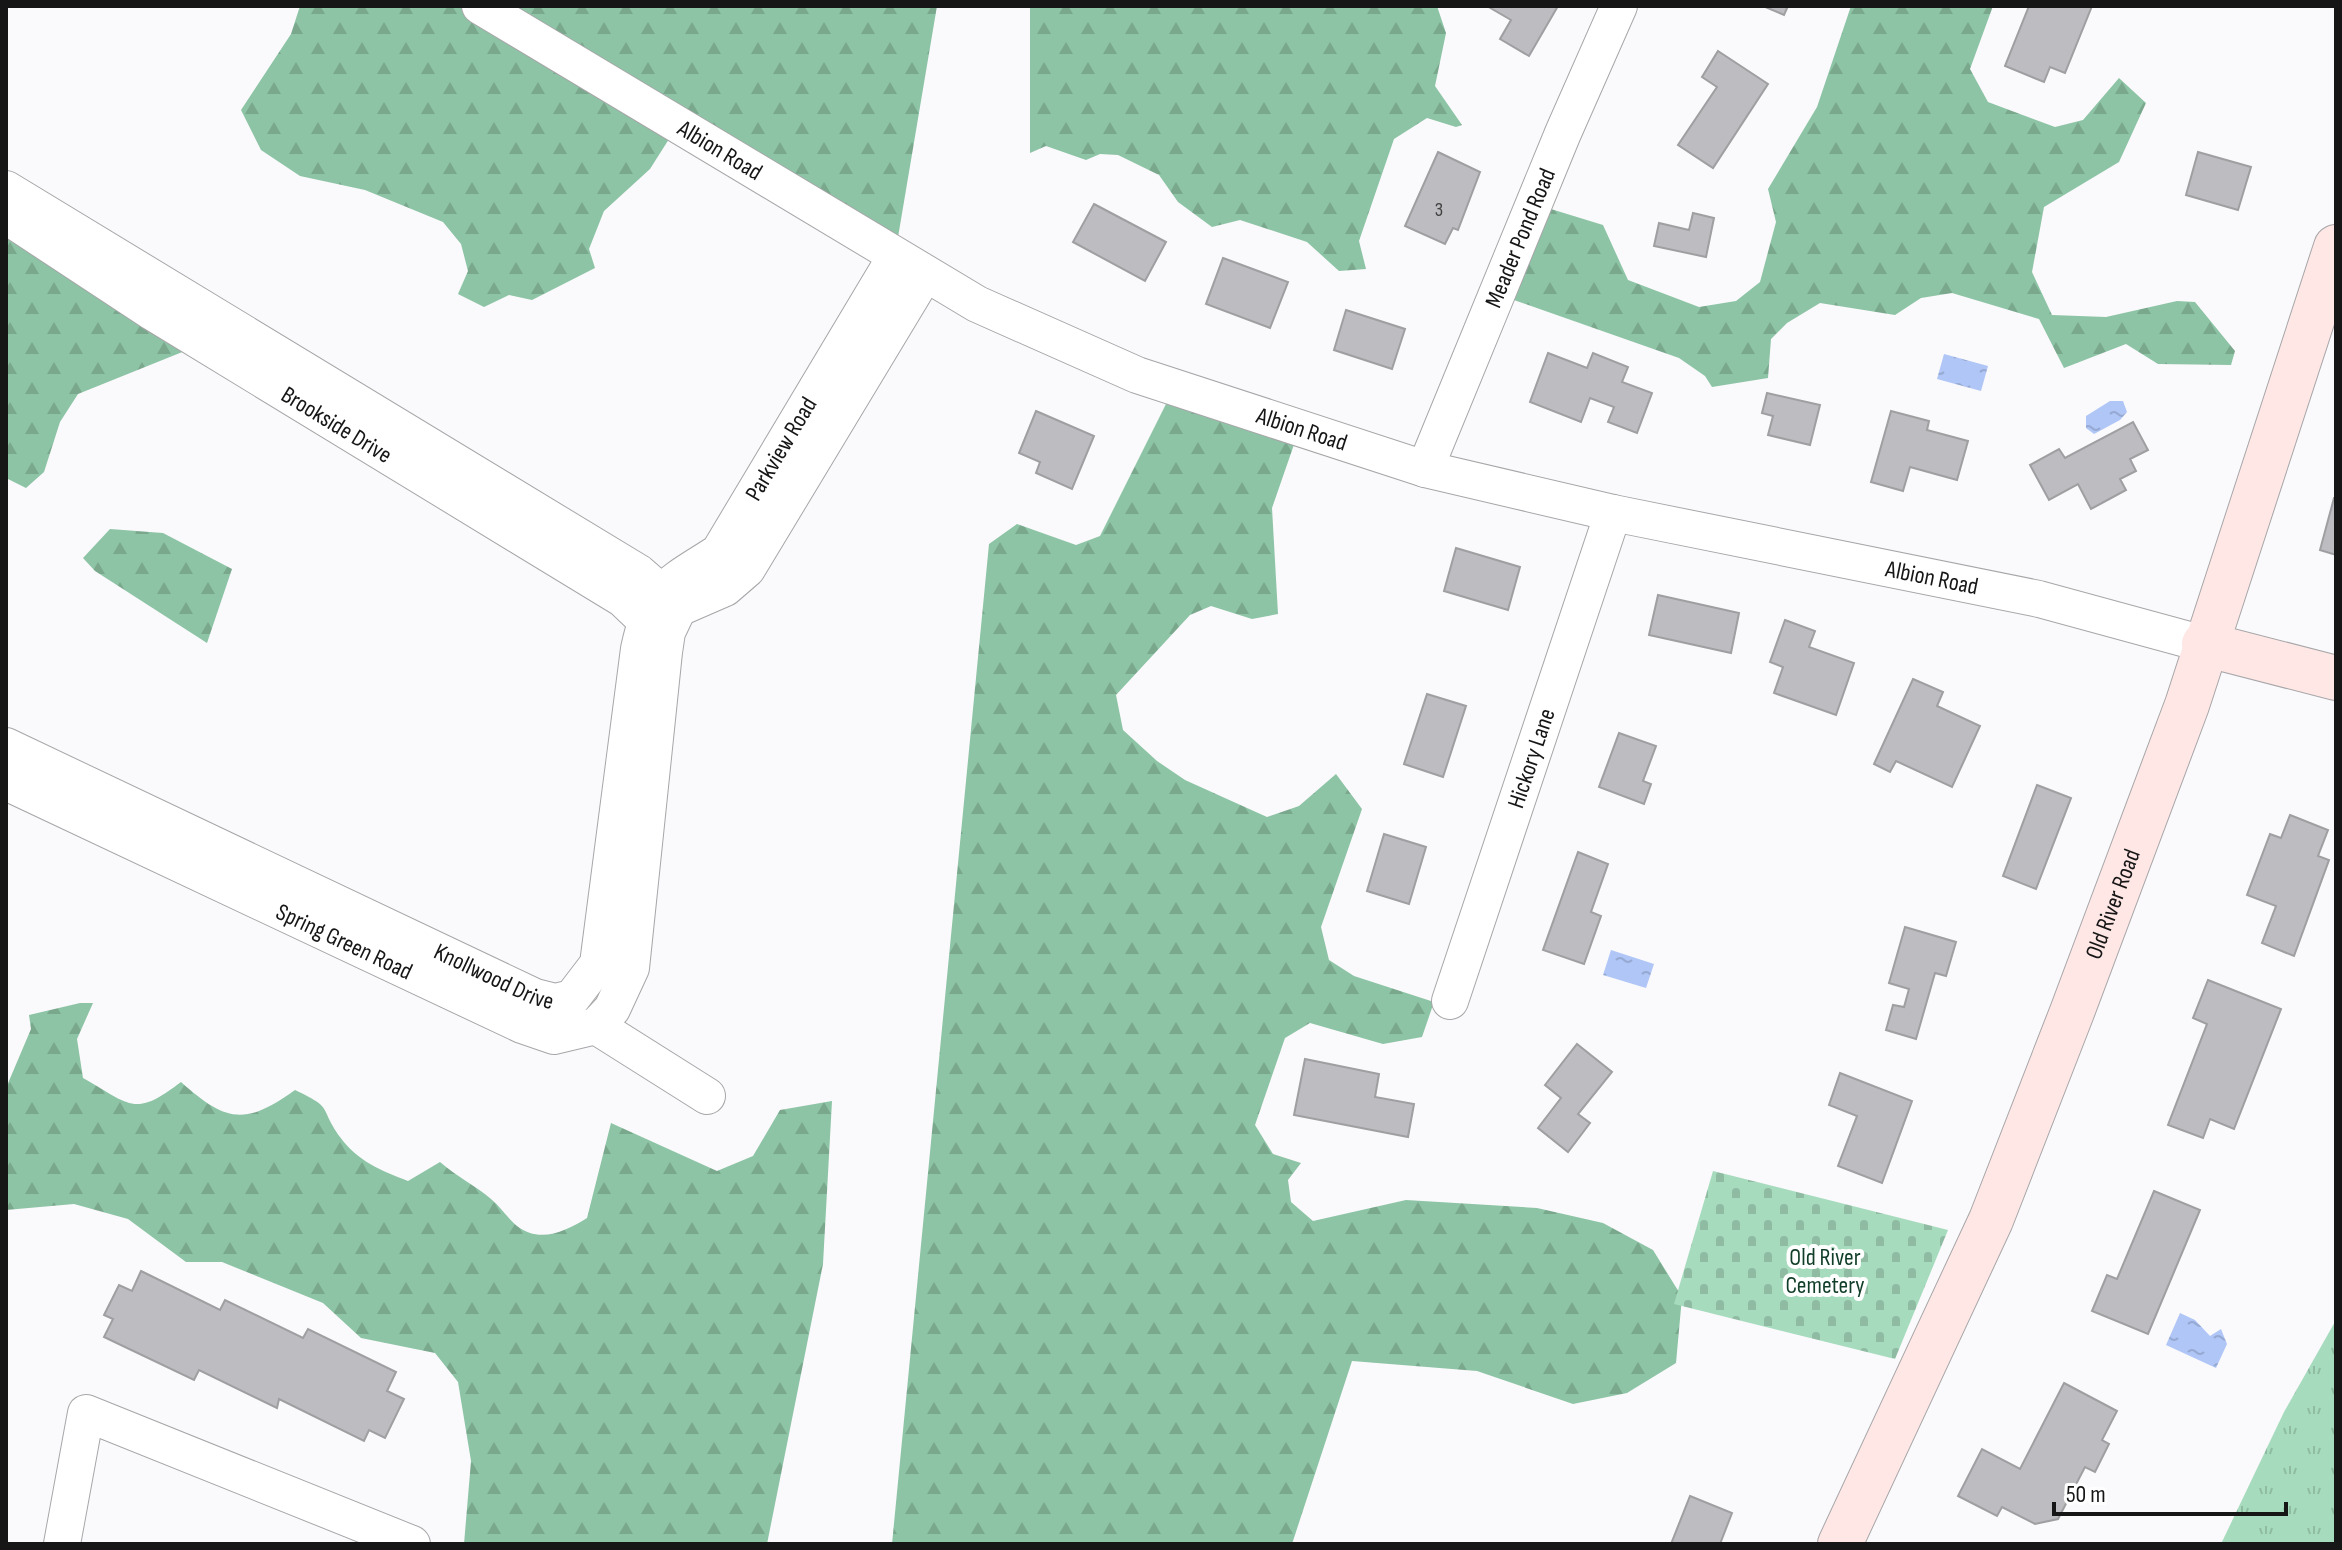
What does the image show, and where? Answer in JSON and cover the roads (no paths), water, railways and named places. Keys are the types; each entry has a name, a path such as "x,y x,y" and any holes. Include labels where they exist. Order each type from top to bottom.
{"main road":[{"name":"Old River Road","path":"1840,1544 1991,1220 2181,720 2336,247"},
{"path":"2204,644 2336,678"}],"street":[{"name":"Albion Road","path":"480,6 977,304 1137,375 1425,469 1613,513 2039,599 2204,644"},
{"name":"Meader Pond Road","path":"1425,469 1563,133 1619,6"},
{"name":"Brookside Drive","path":"6,189 639,573 663,613"},
{"name":"Brookside Drive","path":"6,216 152,312 623,599 663,613"},
{"name":"Parkview Road","path":"663,613 725,588 747,569 911,265"},
{"name":"Hickory Lane","path":"1450,1001 1613,513"},
{"name":"Knollwood Drive","path":"103,810 535,997 555,1002 572,998 598,964 663,613"},
{"path":"663,613 631,968 612,1009 596,1026 707,1096"},
{"name":"Spring Green Road","path":"6,746 103,810 522,1025 554,1036 596,1026"},
{"name":"Spring Green Road","path":"6,782 103,810"},
{"path":"62,1544 86,1413 412,1544"}],"water":[{"path":"1944,354 1988,366 1981,391 1937,379"},
{"path":"2110,401 2123,401 2127,412 2120,420 2094,434 2086,428 2086,416"},
{"path":"1611,950 1654,964 1646,988 1603,975"},
{"path":"2180,1313 2195,1320 2210,1336 2221,1329 2227,1344 2216,1368 2166,1345"}],"park label":[{"name":"Old River Cemetery","path":"1825,1271"}]}
